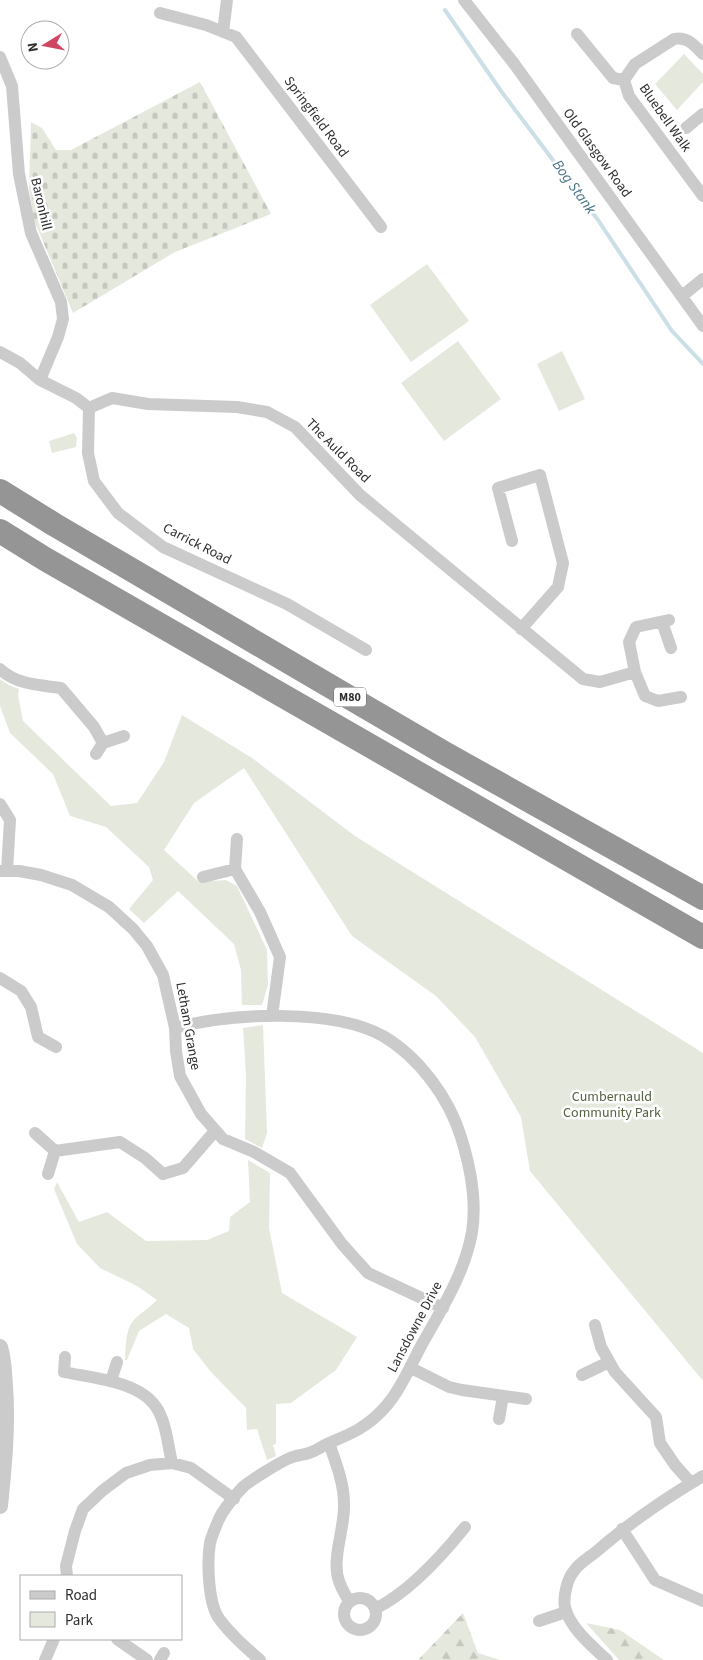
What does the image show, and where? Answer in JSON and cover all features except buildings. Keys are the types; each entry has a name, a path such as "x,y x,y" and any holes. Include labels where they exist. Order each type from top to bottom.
{"highway":[{"name":"M80","path":"0,491 446,754 703,898"},
{"name":"M80","path":"0,531 45,559 703,937"}],"street":[{"path":"223,32 227,0"},
{"name":"Old Glasgow Road","path":"464,0 515,65 703,326"},
{"name":"Springfield Road","path":"160,13 206,25 236,37 381,227"},
{"name":"Bluebell Walk","path":"577,34 613,78 624,80"},
{"name":"Bluebell Walk","path":"624,80 635,64 674,38 681,37 690,41 703,54"},
{"name":"Baronhill","path":"0,58 12,86 18,174 31,233 61,302 63,319 58,337 40,380"},
{"name":"Bluebell Walk","path":"624,80 629,96 703,196"},
{"path":"686,128 703,114"},
{"path":"682,296 703,279"},
{"path":"0,352 20,363 40,380 76,398 90,408"},
{"name":"The Auld Road","path":"90,408 112,398 148,404 237,406 267,412 295,427 360,495 583,680 600,682 635,672"},
{"name":"Carrick Road","path":"90,408 88,453 94,481 118,512 163,547 287,604 366,650"},
{"path":"512,541 498,488 540,475 563,563 558,587 521,629"},
{"path":"671,648 665,621 636,627 629,642 635,672 645,696 658,701 681,697"},
{"path":"0,669 20,682 61,688 94,727 104,743"},
{"path":"96,754 104,743 124,736"},
{"path":"0,804 10,820 4,871"},
{"path":"236,839 235,870 260,912 280,957 272,1016"},
{"path":"203,877 235,870"},
{"name":"Letham Grange","path":"4,871 19,871 41,875 72,885 109,907 133,929 147,946 162,975 175,1028 180,1076 201,1114 222,1139 254,1152 290,1173 342,1244 368,1273 443,1308"},
{"path":"0,978 21,991 31,1007 38,1037 56,1047"},
{"name":"Lansdowne Drive","path":"175,1028 191,1024 254,1016 272,1016 340,1022 382,1036 403,1050 434,1084 459,1129 471,1180 473,1210 470,1244 443,1308 391,1401 379,1414 361,1428 309,1453 288,1458 243,1486 221,1516 210,1542 212,1603 218,1617 260,1660"},
{"path":"54,1151 120,1142 145,1158 163,1174 184,1168 215,1131"},
{"path":"35,1133 54,1151"},
{"path":"48,1174 54,1151"},
{"path":"595,1325 601,1347 615,1372 656,1417 660,1443 675,1465 692,1483"},
{"path":"0,1506 6,1439 6,1404 1,1355"},
{"path":"66,1357 64,1372 112,1381 138,1391 156,1407 164,1426 172,1463"},
{"path":"112,1381 117,1362"},
{"path":"582,1375 609,1362"},
{"path":"411,1368 462,1390 526,1399"},
{"path":"500,1419 502,1396"},
{"path":"328,1443 338,1468 344,1503 343,1527 336,1556 336,1568 338,1580 349,1602"},
{"path":"67,1575 66,1566 75,1531 83,1510 102,1491 126,1474 150,1465 172,1463 191,1468 234,1499"},
{"path":"607,1660 568,1618 564,1606 565,1592 573,1571 622,1529 703,1476"},
{"path":"375,1609 401,1593 450,1546 464,1527"},
{"path":"622,1529 655,1580 703,1601"},
{"path":"358,1598 372,1603 375,1609 376,1618 371,1626 362,1630 351,1627 344,1619 344,1610 349,1602 358,1598"},
{"path":"539,1621 566,1612"},
{"path":"45,1660 54,1640"},
{"path":"118,1640 147,1660"}],"green space":[{"path":"684,54 703,74 703,82 677,110 655,84"},
{"path":"200,82 271,214 175,252 73,313 34,220 29,189 31,122 42,128 56,150 71,150"},
{"path":"427,264 469,321 411,362 370,305"},
{"path":"458,341 501,399 444,441 401,383"},
{"path":"562,351 585,399 559,411 537,364"},
{"path":"74,433 77,438 76,447 52,453 49,441"},
{"name":"Cumbernauld Community Park","path":"0,679 19,689 18,695 23,721 111,806 137,803 164,762 182,715 252,758 355,836 703,1053 703,1381 530,1171 521,1117 475,1037 436,996 352,936 244,768 194,803 164,850 199,882 226,880 237,886 267,950 268,985 262,1005 242,1005 241,970 234,944 178,891 144,923 129,909 153,880 149,867 106,827 70,816 53,774 10,733 0,706"},
{"path":"263,1025 267,1133 262,1148 245,1139 246,1075 243,1028"},
{"path":"248,1160 270,1173 269,1228 282,1293 357,1337 336,1370 291,1403 276,1404 276,1444 273,1445 276,1456 267,1460 257,1429 247,1430 246,1408 211,1372 193,1349 189,1328 166,1314 139,1331 127,1360 125,1360 126,1339 130,1325 157,1300 137,1286 100,1268 77,1244 54,1189 57,1182 79,1222 107,1212 146,1241 207,1240 229,1231 230,1217 250,1202"},
{"path":"463,1613 478,1653 500,1660 418,1660"},
{"path":"586,1623 620,1630 664,1660 619,1660"}],"waterway":[{"name":"Bog Stank","path":"445,10 501,91 598,220 672,331 703,364"}]}
